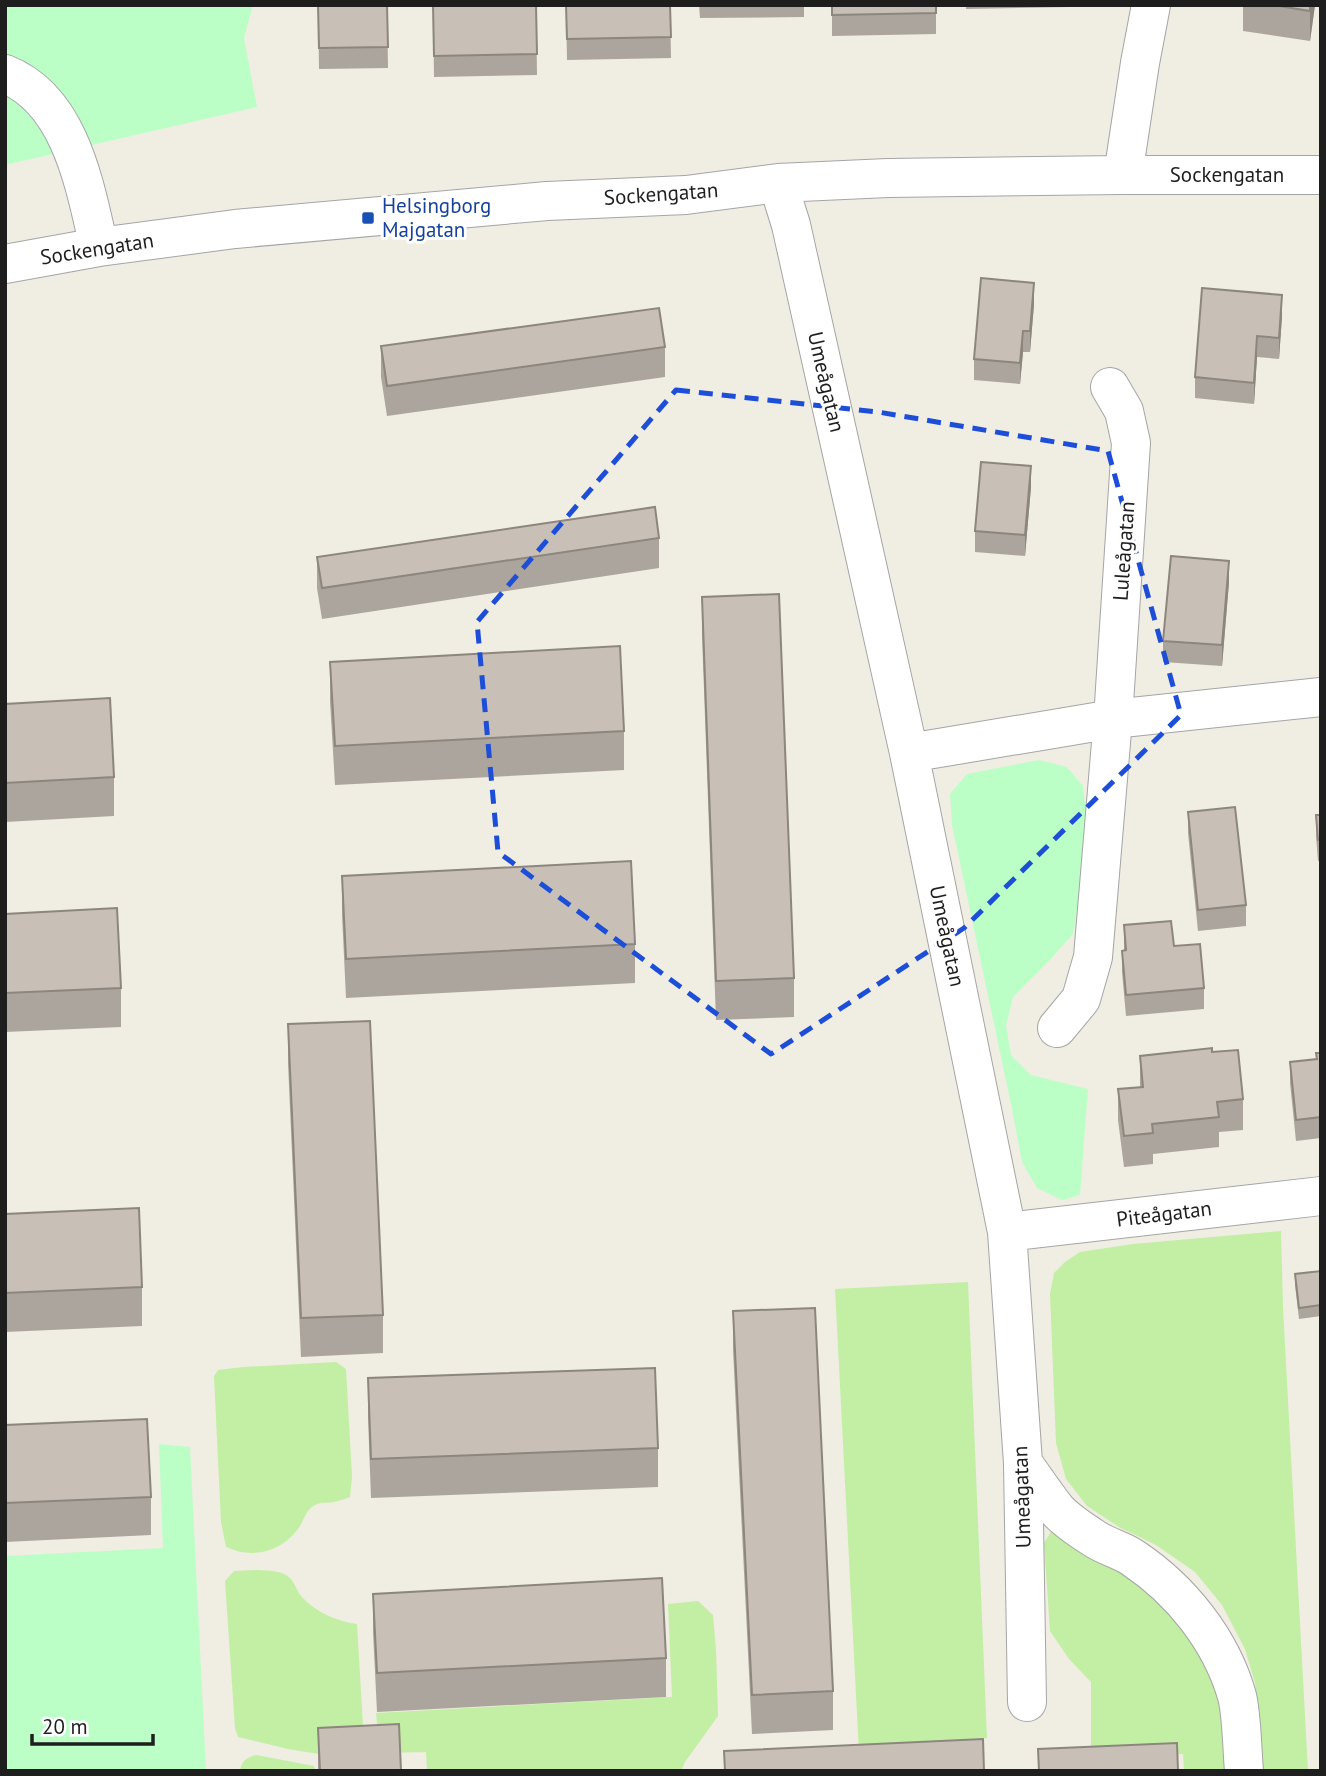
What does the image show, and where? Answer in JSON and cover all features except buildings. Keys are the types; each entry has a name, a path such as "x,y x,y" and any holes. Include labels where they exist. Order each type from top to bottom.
{"street":[{"path":"1123,175 1151,5"},
{"path":"5,74 36,92 72,148 85,186 99,247"},
{"name":"Sockengatan","path":"5,264 99,247 235,229 547,201 686,195 778,183 888,178 1321,175"},
{"name":"Umeågatan","path":"778,183 791,225 909,753 1007,1232 1023,1463 1027,1702"},
{"name":"Luleågatan","path":"1057,1028 1081,999 1093,957 1113,719 1132,443 1124,411 1110,387"},
{"path":"909,753 1113,719 1321,696"},
{"name":"Piteågatan","path":"1007,1232 1321,1196"},
{"path":"1023,1463 1059,1512 1096,1540 1130,1556 1159,1577 1191,1611 1213,1642 1227,1669 1237,1699 1244,1771"}],"highlighted area":[{"path":"676,390 878,412 1108,451 1181,715 964,928 771,1054 498,852 477,622"}],"green space":[{"path":"5,5 253,5 244,38 257,107 5,165"},
{"path":"1039,760 1067,767 1083,786 1086,814 1082,883 1073,934 1013,997 1006,1026 1011,1055 1031,1075 1088,1089 1080,1195 1062,1200 1037,1188 1022,1162 952,825 950,794 967,774"},
{"path":"1281,1231 1308,1771 1263,1771 1255,1683 1245,1649 1222,1605 1195,1572 1156,1545 1119,1527 1087,1506 1066,1479 1056,1443 1050,1294 1054,1273 1065,1262 1080,1252 1133,1244"},
{"path":"968,1282 987,1738 859,1753 835,1289"},
{"path":"336,1362 346,1369 352,1477 350,1497 314,1506 293,1535 277,1547 247,1553 226,1547 221,1522 214,1376 218,1370 243,1367"},
{"path":"159,1444 190,1447 206,1771 5,1771 5,1556 163,1548"},
{"path":"1052,1530 1089,1551 1172,1612 1204,1658 1225,1707 1230,1771 1184,1771 1183,1754 1091,1757 1091,1682 1069,1659 1050,1631 1044,1543"},
{"path":"258,1570 287,1575 300,1595 314,1608 342,1621 357,1624 364,1743 331,1756 238,1737 235,1728 225,1581 234,1571"},
{"path":"698,1601 713,1615 718,1716 681,1771 427,1771 426,1752 380,1753 376,1713 672,1697 668,1604"},
{"path":"256,1755 314,1766 315,1771 240,1771 245,1760"}],"place":[{"name":"Helsingborg Majgatan","path":"368,218"}]}
